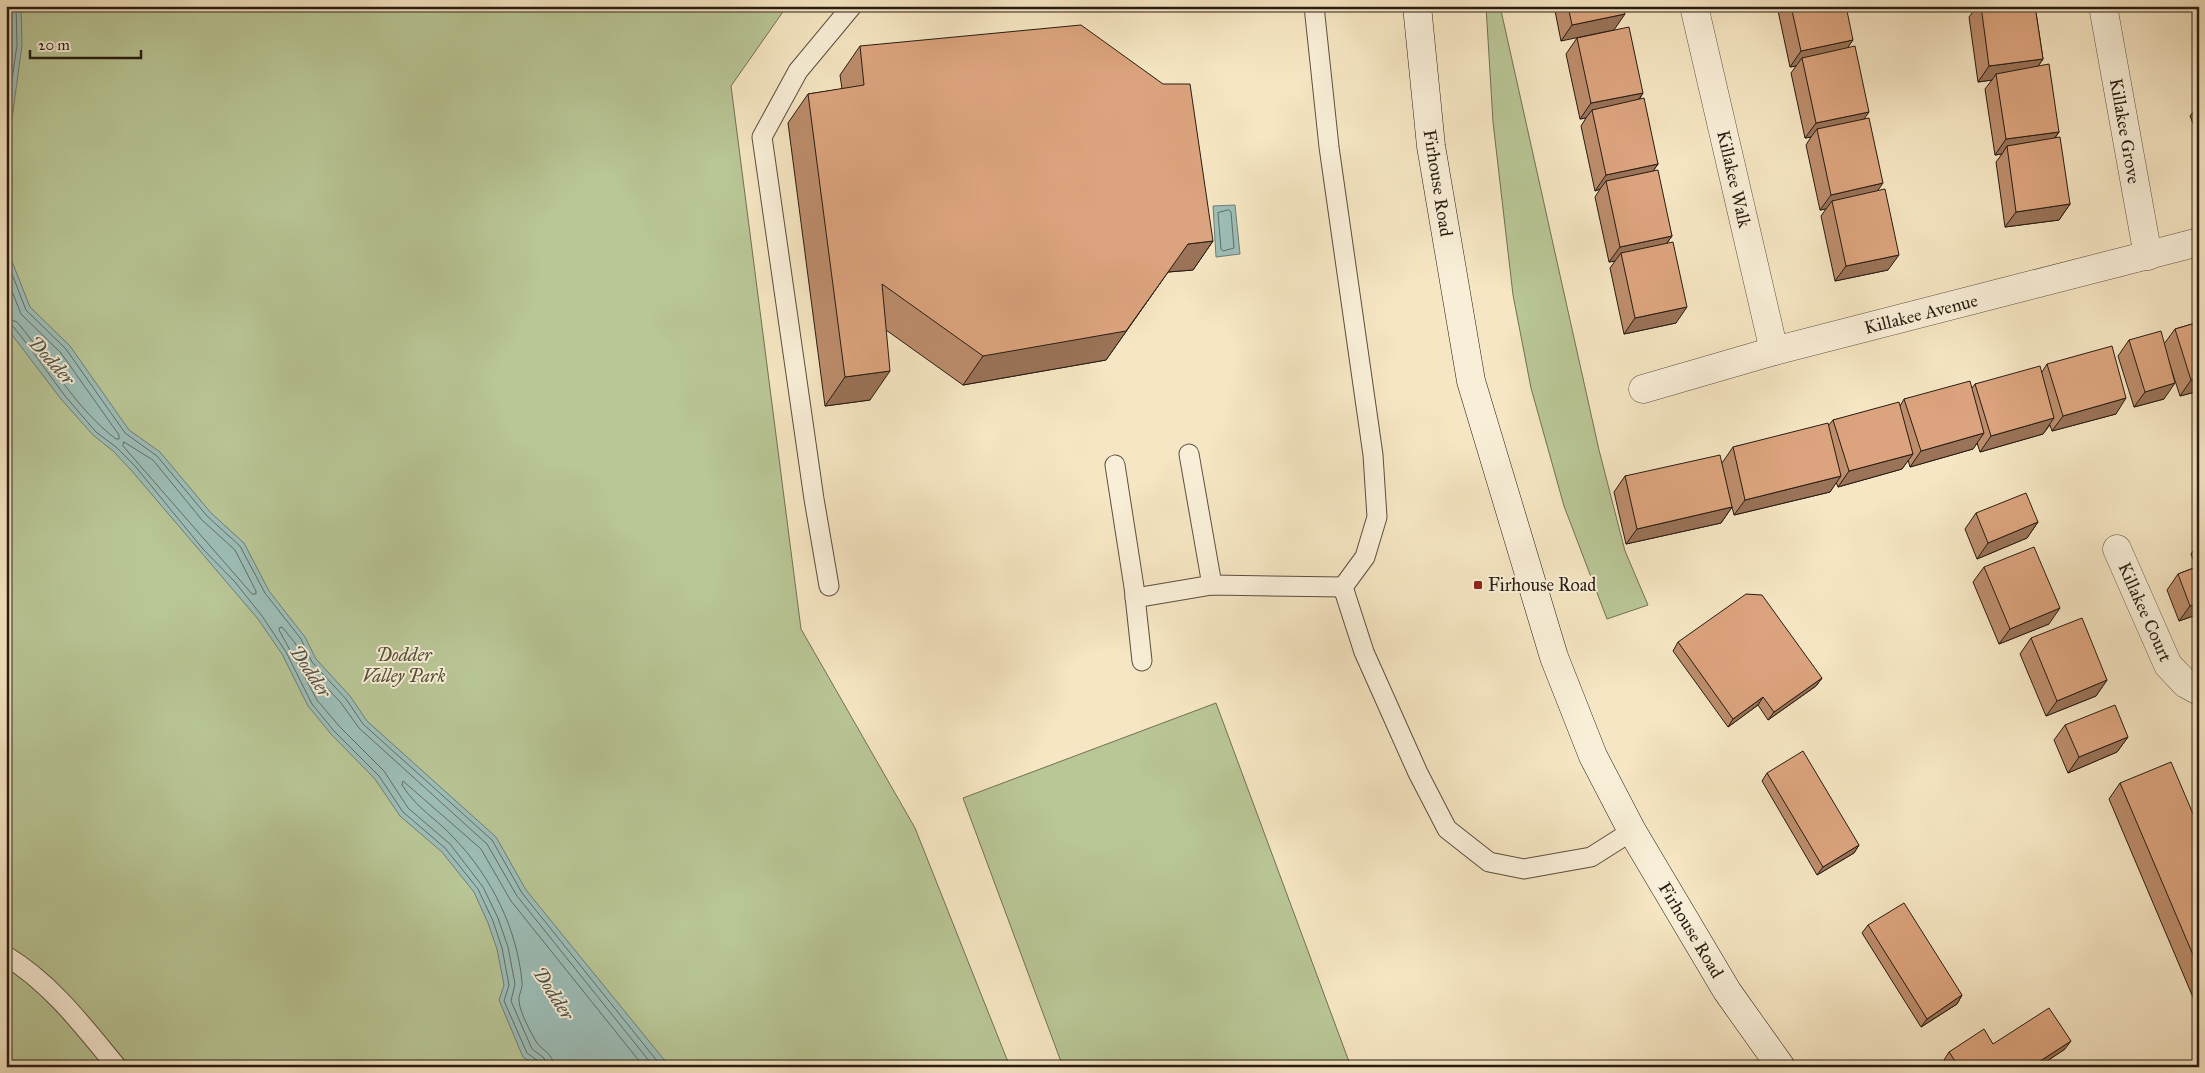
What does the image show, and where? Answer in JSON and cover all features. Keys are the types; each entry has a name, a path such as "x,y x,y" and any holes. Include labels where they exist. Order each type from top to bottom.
{"street":[{"name":"Firhouse Road","path":"1417,6 1431,146 1471,381 1554,657 1593,756 1632,831 1727,991 1781,1067"},
{"name":"Killakee Walk","path":"1694,6 1774,351"},
{"name":"Killakee Grove","path":"2103,6 2148,256"},
{"name":"Killakee Avenue","path":"1643,389 1774,351 2199,242"},
{"name":"Killakee Court","path":"2117,549 2168,665 2186,684 2199,691"}],"lane":[{"path":"830,586 814,499 762,137 798,70 852,6"},
{"path":"1314,6 1331,156 1373,455 1377,517 1365,557 1343,587"},
{"path":"1189,454 1212,585"},
{"path":"1115,465 1135,598 1142,661"},
{"path":"1135,598 1212,585 1343,587"},
{"path":"1343,587 1364,652 1418,773 1447,829 1489,862 1524,869 1591,857 1632,831"},
{"path":"6,956 22,966 61,1001 117,1067"}],"green space":[{"name":"Dodder Valley Park","path":"6,6 787,6 731,86 801,629 915,828 1010,1067 6,1067"},
{"path":"1486,6 1500,6 1599,450 1625,551 1648,605 1607,619 1564,506 1531,388 1513,295 1493,122"},
{"path":"1216,703 1351,1067 1063,1067 963,798"}],"water":[{"name":"Dodder","path":"6,6 21,6 22,45 8,148 11,259 30,307 70,346 129,430 160,452 211,513 244,543 269,591 305,637 316,659 350,696 367,721 496,837 526,890 670,1067 538,1067 523,1057 499,1000 504,985 497,949 474,892 442,852 400,816 375,779 331,734 308,706 282,654 258,619 131,470 113,451 93,435 61,399 6,327"},
{"path":"1235,205 1240,254 1216,257 1213,206"}],"building":[{"path":"1568,6 1623,6 1625,14 1572,25"},
{"path":"1791,6 1846,6 1853,40 1801,51"},
{"path":"1981,6 2035,6 2043,59 1989,66"},
{"path":"1081,25 1163,84 1190,84 1213,241 1188,244 1126,331 983,356 882,284 890,371 845,377 808,94 864,85 860,46"},
{"path":"1629,27 1643,93 1591,103 1577,38"},
{"path":"1855,46 1869,112 1816,123 1802,58"},
{"path":"2049,64 2059,132 2006,139 1996,74"},
{"path":"1644,98 1658,164 1606,175 1592,110"},
{"path":"1869,118 1883,183 1831,195 1817,129"},
{"path":"2060,137 2070,204 2016,212 2007,146"},
{"path":"1658,170 1672,236 1620,247 1606,181"},
{"path":"1885,189 1899,255 1846,266 1832,201"},
{"path":"1673,242 1687,307 1635,318 1621,253"},
{"path":"2199,322 2199,378 2191,380 2175,329"},
{"path":"2161,331 2175,383 2145,392 2129,340"},
{"path":"2112,346 2126,398 2063,416 2047,364"},
{"path":"2040,366 2054,418 1991,436 1975,384"},
{"path":"1970,381 1984,433 1921,451 1904,399"},
{"path":"1899,402 1913,454 1849,471 1833,420"},
{"path":"1828,423 1841,476 1745,500 1733,447"},
{"path":"1720,455 1732,507 1637,529 1625,476"},
{"path":"2026,493 2038,522 1988,543 1976,513"},
{"path":"2034,547 2060,608 2010,629 1984,567"},
{"path":"2199,566 2199,602 2190,606 2178,574"},
{"path":"1746,594 1762,595 1822,678 1774,712 1763,697 1733,719 1678,642"},
{"path":"2082,618 2107,680 2057,701 2031,638"},
{"path":"2115,705 2128,737 2079,757 2065,725"},
{"path":"1803,751 1859,845 1823,867 1767,773"},
{"path":"2171,762 2199,828 2199,969 2120,783"},
{"path":"1904,903 1962,995 1927,1019 1868,925"},
{"path":"2049,1008 2071,1041 2031,1067 1959,1067 1949,1052 1984,1029 1993,1044"}],"place":[{"name":"Firhouse Road","path":"1478,585"}]}
